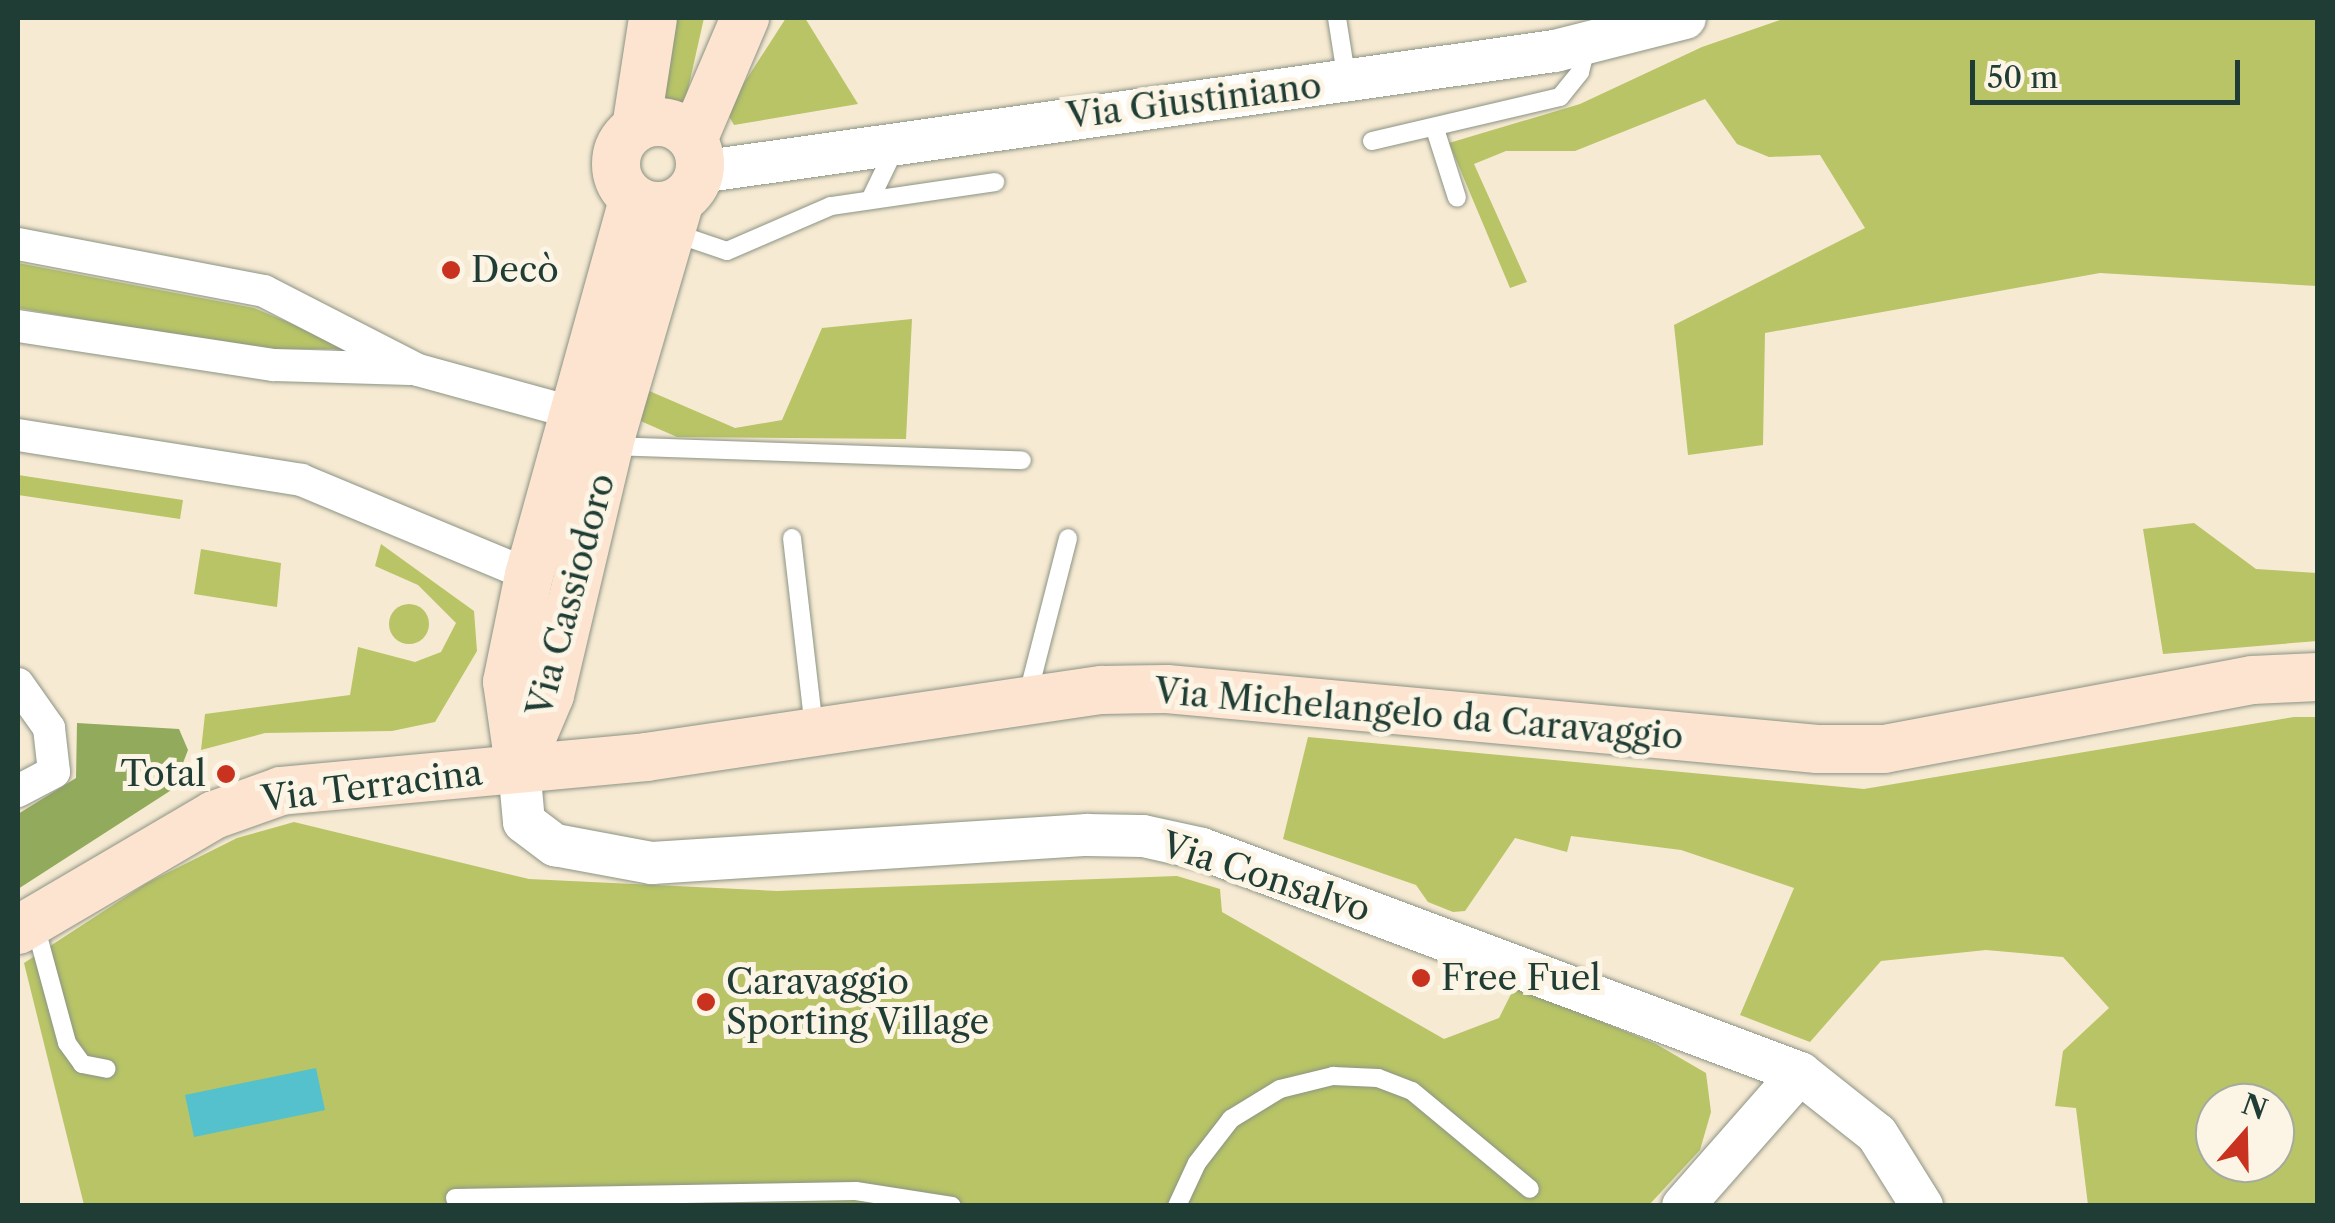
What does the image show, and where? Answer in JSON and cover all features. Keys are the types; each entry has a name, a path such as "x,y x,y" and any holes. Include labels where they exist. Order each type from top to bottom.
{"main road":[{"path":"636,128 669,124 686,186 652,206 633,199 617,175 616,160 636,128 653,18"},
{"name":"Via Cassiodoro","path":"520,768 550,695 609,446 686,186 745,18"},
{"name":"Via Cassiodoro","path":"520,768 507,682 529,575 633,199"},
{"name":"Via Michelangelo da Caravaggio","path":"520,768 646,757 1027,699 1167,689 1816,749 1884,749 2252,680 2318,676"},
{"name":"Via Terracina","path":"25,925 249,800 426,773 520,768"}],"street":[{"name":"Via Giustiniano","path":"686,186 898,140 1348,82 1587,44 1685,18"},
{"path":"18,244 264,291 418,370 574,413"},
{"path":"18,326 274,365 418,370"},
{"path":"18,435 301,480 529,575"},
{"path":"18,684 49,728 54,772 18,790"},
{"name":"Via Consalvo","path":"520,768 524,822 556,846 652,863 1087,835 1143,836 1202,849 1800,1073 1876,1134 1922,1206"},
{"path":"1683,1206 1800,1073"}],"lane":[{"path":"1337,18 1348,82"},
{"path":"1372,141 1560,97 1580,72 1587,44"},
{"path":"1435,129 1458,198"},
{"path":"870,200 898,140"},
{"path":"686,186 727,252 790,220 870,200 995,182"},
{"path":"609,446 1022,460"},
{"path":"792,538 814,729"},
{"path":"1027,699 1068,538"},
{"path":"25,925 67,1043 82,1064 107,1069"},
{"path":"1176,1206 1197,1163 1231,1119 1280,1090 1334,1076 1378,1078 1412,1091 1530,1189"},
{"path":"455,1198 856,1191 952,1206"}],"green space":[{"path":"672,18 704,18 684,107 654,101"},
{"path":"786,18 805,18 858,104 734,125 726,111"},
{"path":"1786,18 2317,18 2317,286 2100,273 1765,333 1763,445 1688,455 1674,325 1865,228 1820,155 1769,157 1737,144 1705,99 1575,151 1506,151 1474,164 1527,282 1510,288 1449,143 1580,104 1702,47"},
{"path":"18,263 254,308 353,349 252,349 18,308"},
{"path":"912,319 906,439 677,437 636,419 647,390 735,428 782,420 822,328"},
{"path":"18,475 183,500 180,519 18,495"},
{"path":"2194,523 2256,569 2317,573 2317,641 2163,654 2143,529"},
{"path":"381,544 474,611 477,651 435,722 392,731 265,733 201,750 205,714 350,695 358,647 415,662 441,652 456,623 418,585 375,566"},
{"path":"201,549 281,563 277,607 194,594"},
{"path":"409,604 423,610 429,624 423,638 409,644 395,638 389,624 395,610"},
{"path":"2294,717 2317,717 2317,1205 2088,1205 2076,1108 2055,1106 2063,1051 2109,1008 2063,957 1986,950 1881,961 1810,1042 1740,1015 1794,888 1681,850 1571,836 1567,852 1515,838 1465,911 1453,912 1428,902 1416,885 1283,839 1308,737 1864,789"},
{"path":"77,723 179,729 188,750 173,789 18,889 18,814 76,778"},
{"name":"Caravaggio Sporting Village","path":"294,822 529,879 777,891 1177,876 1220,889 1222,912 1444,1039 1499,1018 1515,986 1656,1044 1706,1073 1711,1112 1700,1150 1649,1205 84,1205 24,963 147,883 237,838"}],"water":[{"path":"316,1068 325,1110 194,1137 185,1095"}],"place":[{"name":"Decò","path":"451,270"},
{"name":"Total","path":"226,774"},
{"name":"Free Fuel","path":"1421,978"},
{"name":"Caravaggio Sporting Village","path":"706,1002"}]}
